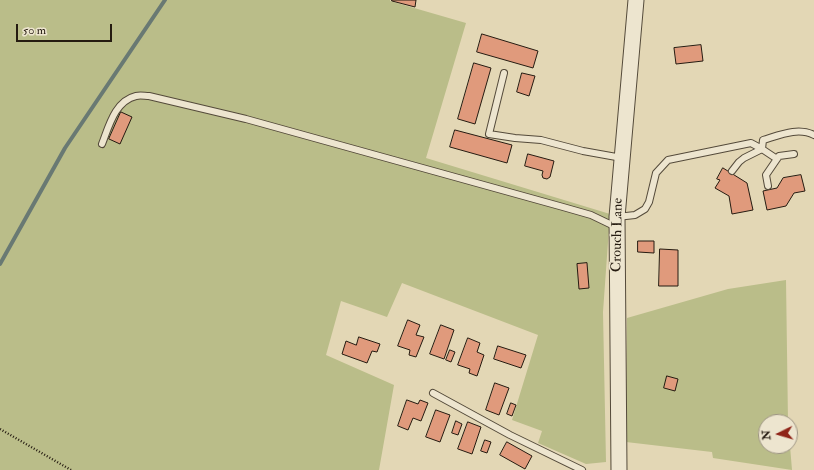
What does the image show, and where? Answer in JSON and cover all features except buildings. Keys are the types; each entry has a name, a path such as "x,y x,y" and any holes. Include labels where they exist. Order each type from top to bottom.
{"street":[{"name":"Crouch Lane","path":"619,470 617,222 636,0"}],"lane":[{"path":"504,73 489,134 541,140 583,151 622,158"},
{"path":"102,144 112,119 120,106 128,99 137,96 149,96 246,118 617,222 640,212 645,208 652,194 656,173 668,160 751,143 777,159"},
{"path":"762,149 763,140 797,131 803,131 814,135"},
{"path":"732,171 739,162 762,149"},
{"path":"768,186 766,175 779,156 794,154"},
{"path":"433,394 510,435 582,470"}],"path":[{"path":"0,429 71,470"}],"green space":[{"path":"0,0 390,0 466,23 426,158 610,214 603,312 606,462 586,464 538,443 542,431 512,420 538,335 402,283 387,317 341,301 326,355 394,385 379,470 0,470"},
{"path":"786,280 788,414 758,414 758,454 791,454 792,470 713,458 712,452 626,442 627,318 728,289"}],"waterway":[{"path":"0,264 65,148 165,0"}]}
